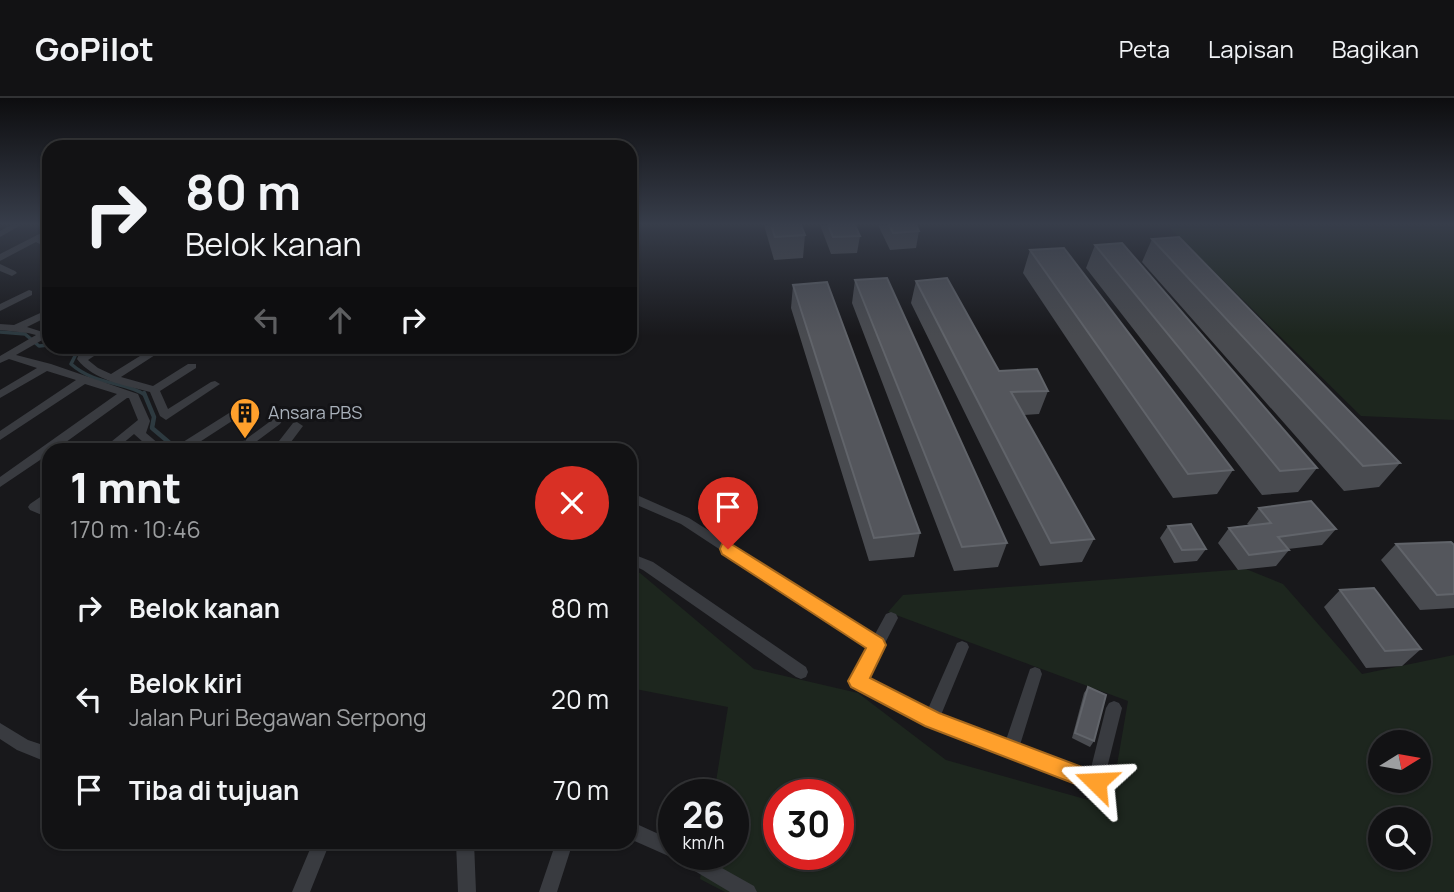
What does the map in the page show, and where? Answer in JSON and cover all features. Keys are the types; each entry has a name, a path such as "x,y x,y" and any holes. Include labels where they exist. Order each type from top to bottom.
{"street":[{"path":"0,267 12,273 0,279"},
{"path":"0,308 29,293"},
{"path":"17,328 42,316"},
{"path":"0,327 17,328 42,336"},
{"path":"4,358 42,338"},
{"path":"82,359 84,354"},
{"path":"82,359 90,354"},
{"path":"113,377 151,354"},
{"path":"4,358 47,366 82,381 134,397 144,421 140,434 151,443"},
{"path":"82,359 86,366 154,390 166,416 215,384"},
{"path":"0,395 47,366"},
{"path":"154,390 192,366"},
{"path":"0,436 82,381"},
{"path":"56,443 125,394"},
{"path":"196,443 245,407"},
{"path":"116,443 144,421"},
{"path":"246,443 276,421"},
{"path":"284,443 298,426"},
{"path":"0,483 42,453"},
{"path":"637,500 685,522 877,645"},
{"path":"42,501 34,507 42,510"},
{"path":"637,561 648,566 801,672"},
{"path":"891,618 858,681 932,719 1096,782 1114,708"},
{"path":"932,719 962,648"},
{"path":"1011,750 1035,674"},
{"path":"0,730 23,745 42,752"},
{"path":"637,833 658,843"},
{"path":"301,892 317,849"},
{"path":"465,849 467,892"},
{"path":"548,892 563,849"},
{"path":"709,870 748,892"}],"shaded area":[{"path":"1205,262 1454,262 1454,420 1361,416"},
{"path":"1246,569 1283,584 1362,674 1454,655 1454,892 725,892 700,879 701,870 749,870 749,779 716,779 728,707 637,689 637,572 754,669 858,693 946,760 1110,806 1128,701 888,612 903,595"}],"building":[{"path":"1039,262 1075,262 1233,470 1188,474"},
{"path":"1109,262 1139,262 1317,468 1280,471"},
{"path":"1173,262 1203,262 1400,463 1363,466"},
{"path":"887,278 1007,543 962,547 855,280"},
{"path":"947,278 999,371 1037,369 1048,391 1011,392 1094,539 1051,543 916,281"},
{"path":"827,282 920,533 874,538 793,285"},
{"path":"1311,501 1336,529 1278,537 1289,550 1249,555 1229,528 1271,523 1259,508"},
{"path":"1191,524 1206,549 1182,550 1168,526"},
{"path":"1451,542 1454,545 1454,594 1437,595 1396,544"},
{"path":"1374,588 1421,649 1385,651 1340,590"},
{"path":"1088,687 1106,695 1094,741 1075,733"}],"waterway":[{"path":"0,332 25,334 42,346"},
{"path":"76,354 71,364 81,371 145,395"},
{"path":"145,395 154,417 152,428 170,443"}],"place":[{"name":"Ansara PBS","path":"245,440"}],"route":[{"path":"728,549 877,645 858,681 932,719 1096,782"}]}
